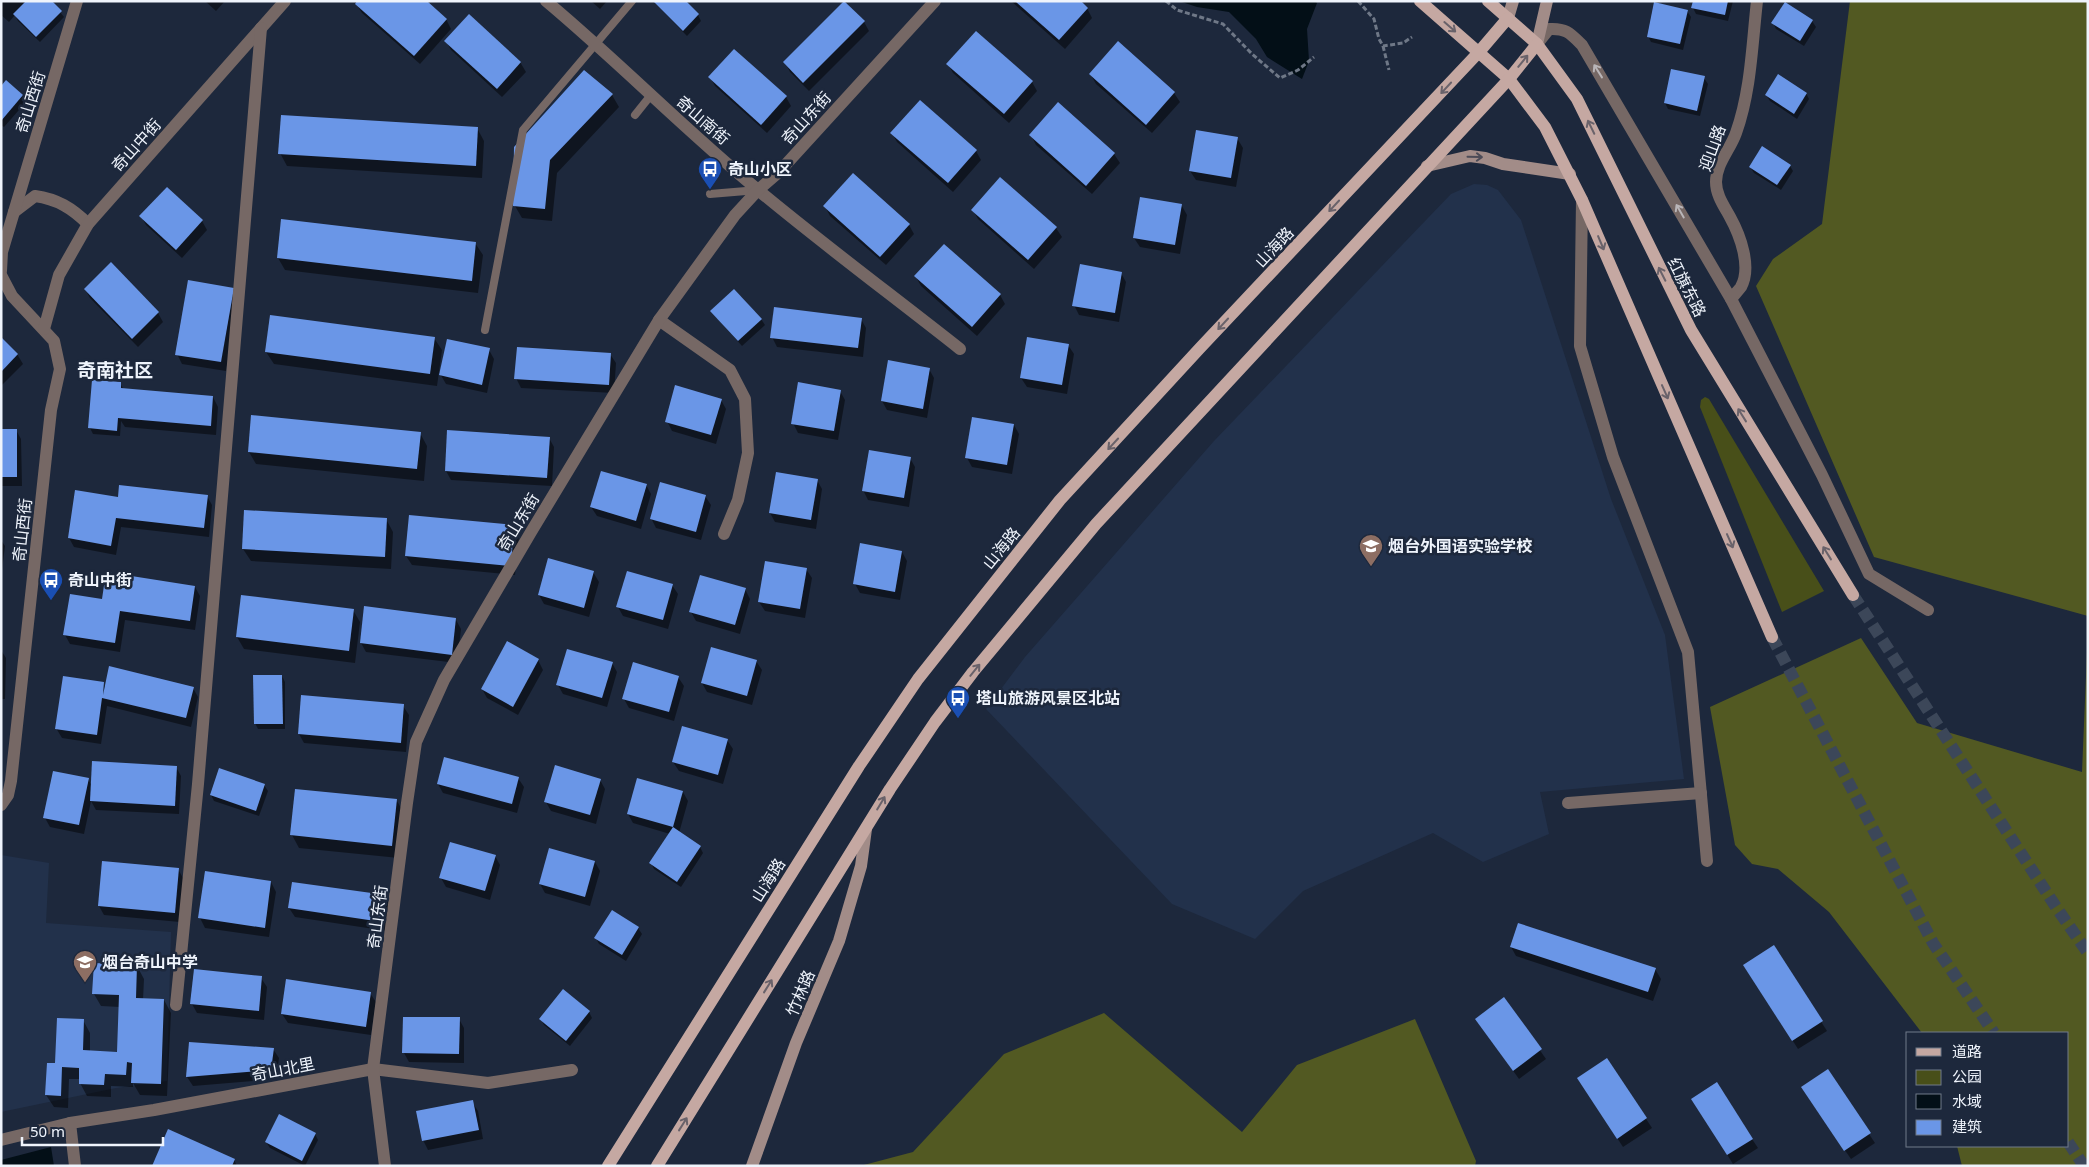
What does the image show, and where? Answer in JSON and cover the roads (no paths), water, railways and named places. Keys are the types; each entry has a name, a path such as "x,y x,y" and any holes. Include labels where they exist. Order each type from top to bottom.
{"main road":[{"path":"1420,1 1509,79 1537,115 1570,174 1772,637"},
{"name":"红旗东路","path":"1488,1 1537,44 1577,99 1660,271 1695,338 1853,594"},
{"path":"1508,18 1513,1"},
{"path":"657,1166 890,789 935,722 973,672 1096,524 1509,79 1537,44 1547,1"},
{"name":"山海路","path":"608,1166 859,766 918,680 1060,500 1479,52 1508,18"},
{"path":"1427,166 1470,156 1485,158 1503,164 1570,174"},
{"name":"竹林路","path":"752,1166 796,1043 839,941 862,866 866,829"}],"street":[{"name":"奇山西街","path":"1,271 2,252 77,1"},
{"name":"奇山中街","path":"44,329 59,275 88,224 285,1"},
{"name":"奇山南街","path":"546,1 596,43 651,95 758,190 960,350"},
{"name":"奇山东街","path":"385,1166 373,1069 416,742 444,680 659,320 735,215 758,190 779,172 934,1"},
{"name":"迎山路","path":"1731,298 1742,285 1745,266 1741,242 1733,222 1718,195 1716,182 1719,166 1736,134 1747,89 1757,1"},
{"path":"176,1004 199,774 261,28"},
{"path":"1537,44 1549,29 1561,28 1569,32 1582,45 1731,298 1761,360 1822,475 1869,574 1928,610"},
{"path":"14,212 35,196 49,198 72,208 88,224"},
{"path":"1582,200 1580,346 1613,457 1688,652 1707,861"},
{"name":"奇山西街","path":"1,275 12,296 54,341 60,369 51,410 11,781 8,795 1,805"},
{"path":"659,320 730,370 745,399 748,453 738,500 724,534"},
{"path":"1568,803 1701,793"},
{"name":"奇山北里","path":"1,1140 70,1123 154,1110 373,1069 488,1083 572,1070"},
{"path":"70,1123 75,1166"}],"lane":[{"path":"486,330 523,130 632,1"},
{"path":"635,115 651,95"},
{"path":"710,194 758,190"}],"water":[{"path":"1179,1 1315,1 1317,3 1307,29 1309,61 1302,79 1267,57 1256,39 1229,12 1197,7"},
{"path":"51,1147 54,1166 1,1166 1,1160"}],"tunnel":[{"path":"1853,595 2056,907 2088,953"},
{"path":"1772,637 1933,943 1993,1032"},
{"path":"2069,1144 2084,1166"}],"place":[{"name":"奇山小区","path":"710,190"},
{"name":"烟台外国语实验学校","path":"1371,567"},
{"name":"奇山中街","path":"51,601"},
{"name":"塔山旅游风景区北站","path":"958,719"},
{"name":"烟台奇山中学","path":"85,983"}],"district":[{"name":"奇南社区","path":"115,370"}]}
